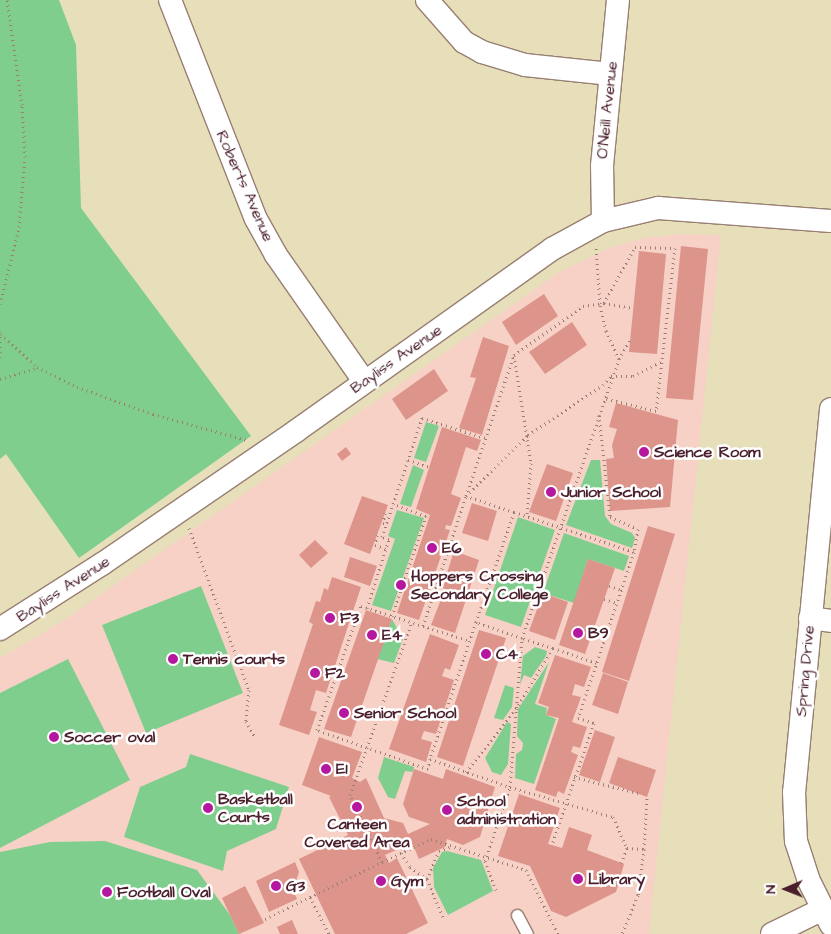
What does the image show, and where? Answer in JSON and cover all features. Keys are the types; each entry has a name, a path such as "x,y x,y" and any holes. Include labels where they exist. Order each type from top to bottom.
{"street":[{"name":"Roberts Avenue","path":"170,0 256,219 276,255 364,381"},
{"path":"427,0 464,42 490,55 526,66 611,74"},
{"name":"O'Neill Avenue","path":"603,221 602,166 618,0"},
{"name":"Bayliss Avenue","path":"0,629 110,558 552,249 603,221 658,208 831,221"},
{"name":"Spring Drive","path":"827,917 808,879 796,841 794,792 820,620 831,409"},
{"path":"772,934 827,917"}],"lane":[{"path":"517,915 527,934"}],"path":[{"path":"0,304 19,227 25,157 22,105 7,0"},
{"path":"596,247 606,331 619,359"},
{"path":"602,303 635,247 675,248 656,411 604,398"},
{"path":"423,626 514,355 583,306 602,303 633,308"},
{"path":"0,333 0,357"},
{"path":"0,333 37,367 111,400 246,440"},
{"path":"496,890 485,862 510,788 522,638 611,376 630,338"},
{"path":"514,355 531,463 527,516"},
{"path":"611,376 633,376 662,360"},
{"path":"0,378 37,367"},
{"path":"466,496 528,435 603,386 611,376"},
{"path":"552,844 564,804 594,723 578,718 622,590 634,552 638,530 610,518 598,414"},
{"path":"367,608 389,539 382,537 422,418 485,438"},
{"path":"408,460 430,467"},
{"path":"466,496 634,552"},
{"path":"392,616 426,516 393,504"},
{"path":"470,641 361,606 317,730 428,769 514,512"},
{"path":"385,513 383,523 386,524"},
{"path":"188,528 249,690 246,721 255,737"},
{"path":"377,535 375,544 386,549"},
{"path":"609,586 622,590"},
{"path":"604,599 617,603"},
{"path":"382,862 350,795 412,622"},
{"path":"476,622 597,663"},
{"path":"594,629 607,633"},
{"path":"466,772 516,709 553,648"},
{"path":"430,759 510,788 613,817 627,848 622,863"},
{"path":"574,777 638,793"},
{"path":"622,934 638,895 644,849 647,796"},
{"path":"266,919 431,839 526,870 558,934"},
{"path":"427,879 438,851 454,846"},
{"path":"627,848 644,849"},
{"path":"401,854 410,867 427,879 444,917"},
{"path":"310,897 329,934"}],"shaded area":[{"name":"Hoppers Crossing Secondary College","path":"679,234 721,235 649,934 0,934 0,658 63,621 558,273 609,248 644,238"}],"green space":[{"path":"0,0 59,0 76,45 81,208 251,436 79,558 6,454 0,459"},
{"path":"426,422 439,426 426,462 414,458"},
{"path":"591,460 600,460 605,516 611,524 632,533 635,538 632,548 566,525"},
{"path":"413,465 424,470 411,507 400,504"},
{"path":"397,510 424,518 391,611 372,605 395,539 388,536"},
{"path":"518,517 555,530 521,627 485,615"},
{"path":"564,533 629,556 624,571 588,559 574,603 543,593"},
{"name":"Tennis courts","path":"201,586 243,693 146,733 102,625"},
{"path":"392,619 403,639 394,663 377,659"},
{"path":"535,647 547,651 546,656 531,678 524,675 520,685 523,656"},
{"name":"Soccer oval","path":"68,659 130,780 0,848 0,693"},
{"path":"549,662 535,704 547,708 546,715 556,719 534,784 515,778 516,754 522,750 523,743 517,736 518,709"},
{"path":"505,685 514,688 512,707 503,720 494,718"},
{"path":"507,722 511,724 508,764 501,775 492,772 485,758"},
{"name":"Basketball Courts","path":"190,754 289,787 276,829 227,851 223,871 124,837 140,787 186,767"},
{"path":"384,757 414,767 413,772 405,771 395,799 388,797 378,778"},
{"name":"Football Oval","path":"105,841 197,870 230,915 239,934 0,934 0,852 50,842"},
{"path":"447,851 481,860 493,891 448,915 434,887 433,868 442,852"}],"building":[{"path":"681,246 708,249 693,400 666,398"},
{"path":"639,251 666,254 657,354 629,352"},
{"path":"544,294 558,316 516,345 502,322"},
{"path":"572,322 587,345 545,374 529,352"},
{"path":"483,337 509,346 482,435 459,428 476,378 470,377"},
{"path":"434,369 448,391 406,420 392,399"},
{"name":"Science Room","path":"616,403 678,420 670,507 610,511 606,459 614,458 612,445 617,429 609,427"},
{"path":"442,427 481,440 477,451 466,447 451,494 461,498 451,526 446,525 445,529 450,530 419,620 397,613 430,515 416,509"},
{"path":"346,447 351,454 342,461 337,454"},
{"name":"Junior School","path":"547,464 573,473 556,521 529,512"},
{"path":"362,496 388,505 370,554 344,544"},
{"path":"472,503 497,511 488,541 462,533"},
{"path":"648,526 675,534 629,681 602,672"},
{"path":"315,540 328,553 311,568 299,555"},
{"path":"454,551 479,560 455,633 431,625 445,589 442,588 449,574 447,573"},
{"path":"350,557 377,566 370,586 344,577"},
{"path":"588,559 615,568 585,654 559,645"},
{"path":"332,577 361,587 326,693 316,690 310,710 317,712 309,735 279,725 313,624 309,622 316,601 320,602 324,588 328,590"},
{"path":"543,593 568,602 555,640 529,631"},
{"path":"366,610 392,619 351,737 324,729"},
{"path":"479,630 506,638 463,766 437,757"},
{"path":"430,634 459,645 450,670 445,668 442,676 454,680 436,734 424,731 421,739 432,742 426,762 389,749"},
{"path":"555,655 591,667 584,687 575,684 572,695 581,697 572,722 587,727 580,748 573,746 571,752 578,755 564,794 558,791 556,797 535,790 559,718 546,715 549,707 538,703"},
{"path":"603,673 628,682 618,714 592,705"},
{"path":"595,730 615,737 600,782 579,775"},
{"path":"319,737 362,752 352,778 360,782 366,778 384,818 403,823 408,834 430,824 409,817 403,804 414,769 443,779 446,769 495,787 480,837 463,845 447,839 445,847 419,859 412,843 385,855 389,863 397,858 428,923 406,934 335,934 299,859 348,835 329,797 331,796 302,785"},
{"path":"618,757 656,770 647,797 609,783"},
{"name":"Library","path":"519,794 560,808 548,844 562,848 569,827 592,835 587,850 624,864 616,892 566,917 551,911 530,866 498,856"},
{"name":"G3","path":"295,862 299,872 293,890 297,899 269,912 256,881"},
{"path":"245,886 264,923 239,934 222,898"},
{"path":"292,920 298,934 280,934 277,927"}],"place":[{"name":"Science Room","path":"644,452"},
{"name":"Junior School","path":"551,492"},
{"name":"E6","path":"432,548"},
{"name":"Hoppers Crossing Secondary College","path":"401,585"},
{"name":"F3","path":"330,618"},
{"name":"B9","path":"578,633"},
{"name":"E4","path":"372,635"},
{"name":"C4","path":"486,654"},
{"name":"Tennis courts","path":"173,659"},
{"name":"F2","path":"315,673"},
{"name":"Senior School","path":"344,713"},
{"name":"Soccer oval","path":"54,737"},
{"name":"E1","path":"326,769"},
{"name":"Canteen Covered Area","path":"357,807"},
{"name":"Basketball Courts","path":"208,808"},
{"name":"School administration","path":"447,810"},
{"name":"Library","path":"578,879"},
{"name":"Gym","path":"381,881"},
{"name":"G3","path":"276,886"},
{"name":"Football Oval","path":"107,892"}]}
